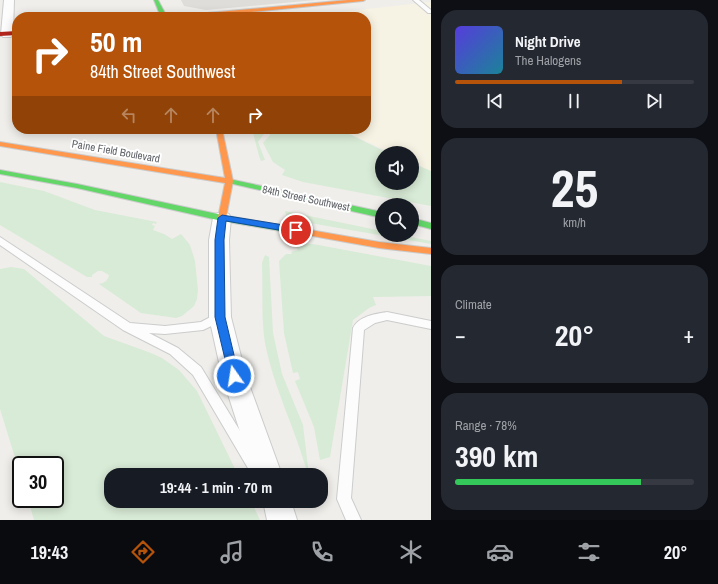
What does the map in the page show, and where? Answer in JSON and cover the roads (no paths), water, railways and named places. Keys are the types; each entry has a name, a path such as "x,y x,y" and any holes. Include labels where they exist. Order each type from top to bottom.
{"main road":[{"path":"156,0 162,12"},
{"path":"237,12 363,0"},
{"path":"220,134 229,181 222,218"},
{"name":"Paine Field Boulevard","path":"0,144 229,181"},
{"path":"0,172 77,186 222,218 379,245 431,251"},
{"name":"84th Street Southwest","path":"229,181 375,213"},
{"path":"419,223 431,226"}],"street":[{"path":"8,34 9,0"},
{"path":"222,218 219,240 220,317 234,376 266,468"}],"lane":[{"path":"416,0 430,12"},
{"path":"3,246 127,326 174,351 197,371 256,468"},
{"path":"354,520 344,499 359,328 372,319 387,316 431,325"},
{"path":"127,326 165,330 203,326 220,317"}]}
